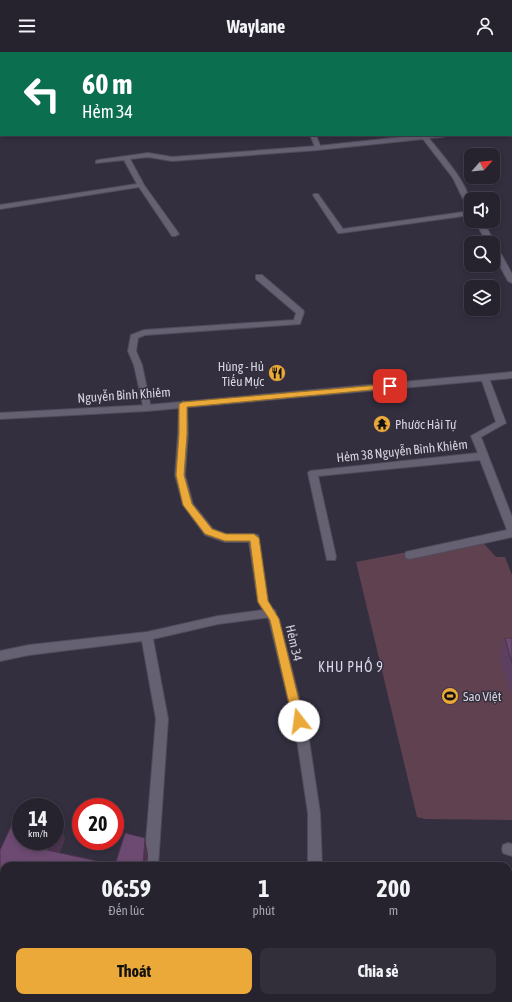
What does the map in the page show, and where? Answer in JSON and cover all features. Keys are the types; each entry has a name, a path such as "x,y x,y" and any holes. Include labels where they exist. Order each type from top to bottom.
{"street":[{"path":"313,136 318,148"},
{"path":"98,162 148,155 172,159 318,148 423,136 456,178 464,193"},
{"path":"126,158 141,186 175,234"},
{"path":"0,207 141,186"},
{"path":"316,195 340,231 464,214"},
{"path":"500,259 512,281"},
{"path":"147,408 138,365 132,351 134,337 144,333 298,322 300,312 259,277"},
{"name":"Nguyễn Bỉnh Khiêm","path":"0,416 147,408 512,375"},
{"name":"Hẻm 38 Nguyễn Bỉnh Khiêm","path":"331,557 313,473 484,456 476,436 501,424 485,378"},
{"name":"Hẻm 34","path":"183,404 183,434 180,475 188,505 209,532 225,538 254,538 263,602 274,619 302,733 314,813 315,862"},
{"path":"410,556 512,531 484,456"},
{"path":"0,656 29,650 147,636 218,620 271,614"},
{"path":"147,636 162,719 152,862"}],"shaded area":[{"name":"Sao Việt","path":"479,538 496,557 505,557 512,575 512,820 425,819 417,817 356,562"}],"building":[{"path":"505,638 512,638 512,663"},
{"path":"12,824 12,850 47,850 101,862 0,862 0,850"},
{"path":"125,833 145,838 143,862 116,862 120,850 124,850"}],"place":[{"name":"Hùng - Hủ Tiếu Mực","path":"277,373"},
{"name":"Phước Hải Tự","path":"382,424"},
{"name":"Sao Việt","path":"450,696"}],"district":[{"name":"KHU PHỐ 9","path":"351,667"}],"route":[{"path":"299,721 274,619 263,602 254,538 225,538 209,532 188,505 180,475 183,434 183,404 390,386"}]}
